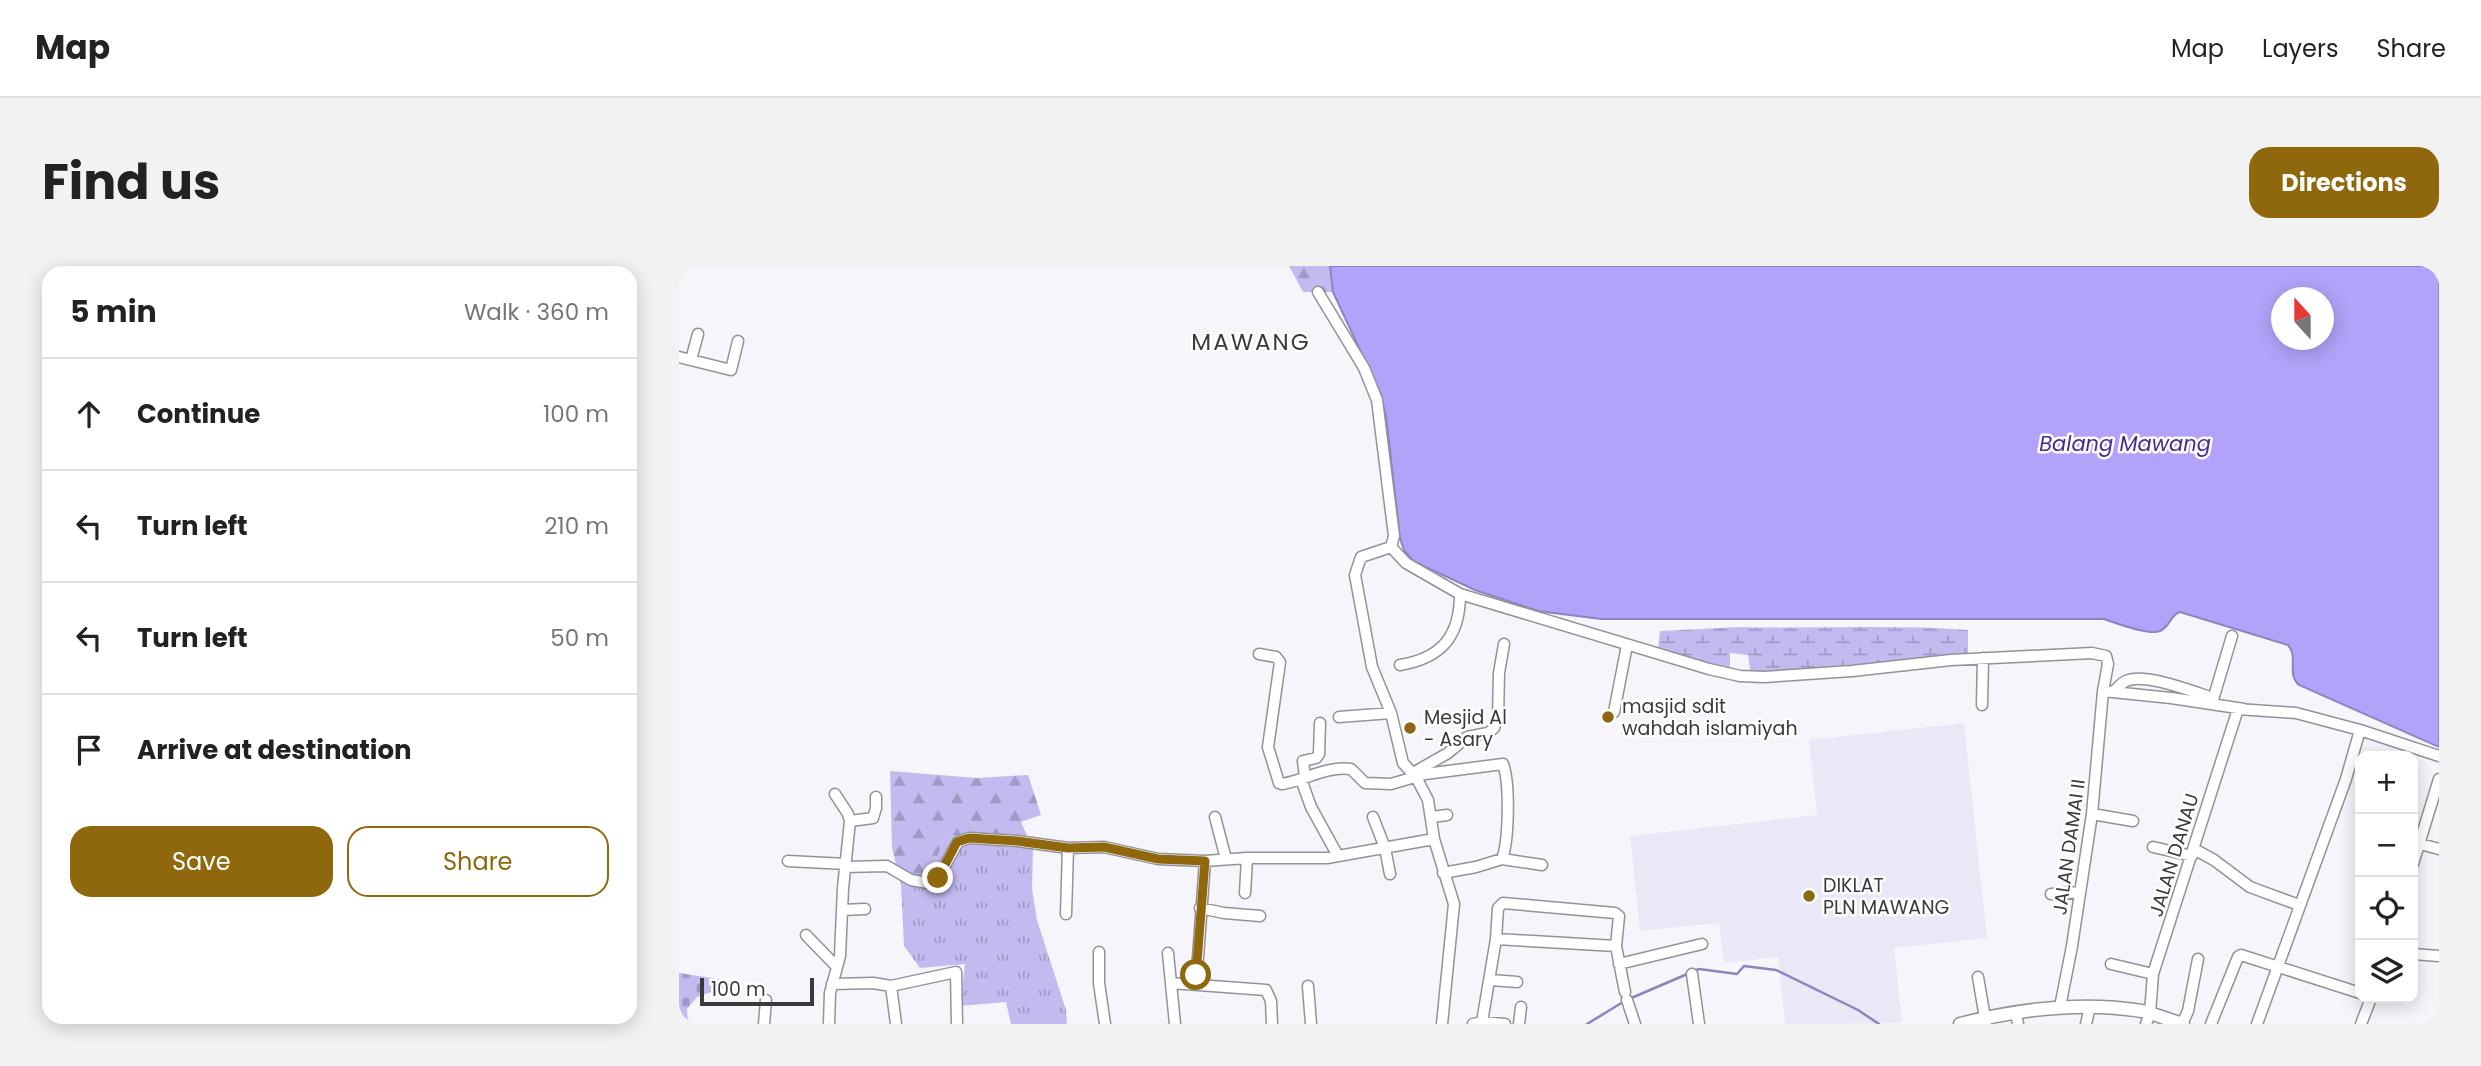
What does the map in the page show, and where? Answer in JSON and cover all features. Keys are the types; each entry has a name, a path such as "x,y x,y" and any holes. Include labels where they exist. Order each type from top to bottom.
{"main road":[{"path":"1960,1024 2017,1018 2060,1007 2089,1007 2182,1024"}],"street":[{"path":"1318,292 1364,368 1377,400 1394,536 1391,547"},
{"path":"691,360 698,334"},
{"path":"679,357 731,370 738,341"},
{"path":"1391,547 1406,563 1460,594 1740,676 1852,671 1983,658 1982,705"},
{"path":"1391,547 1360,557 1355,575 1369,657 1391,713 1400,756 1428,800 1434,839 1454,904 1442,1024"},
{"path":"1399,665 1428,657 1448,642 1460,611 1460,594"},
{"path":"2213,701 2217,679 2231,639"},
{"path":"1413,776 1464,739 1488,733 1495,728 1504,643"},
{"path":"1615,712 1627,645"},
{"name":"JALAN DAMAI II","path":"1983,658 2056,653 2101,654 2106,656 2108,661 2108,692 2092,814 2060,1007"},
{"path":"1259,654 1276,657 1280,662 1268,738 1270,758 1279,783 1282,785 1322,771 1347,768 1365,783 1391,784 1413,776 1503,764 1506,825 1502,859"},
{"path":"2108,692 2213,701 2241,709 2296,713 2360,730 2439,756"},
{"name":"JALAN DANAU","path":"2148,1019 2153,974 2241,709"},
{"path":"1339,717 1391,713"},
{"path":"1320,723 1319,754 1316,758 1303,761 1303,778 1311,807 1338,856"},
{"path":"2257,1024 2346,779 2360,730"},
{"path":"2418,850 2439,779"},
{"path":"829,1024 832,984 842,938 850,821 835,794"},
{"path":"850,821 873,818 876,797"},
{"path":"2092,814 2133,821"},
{"path":"1432,817 1447,815"},
{"path":"1215,817 1226,859"},
{"path":"1373,817 1385,848 1390,874"},
{"path":"787,861 887,866 911,880 928,883 938,878 952,851 962,839 1017,841 1068,848 1104,847 1158,859 1205,861 1338,856 1434,839"},
{"path":"2420,844 2439,849"},
{"path":"2153,847 2193,853 2214,860 2250,887 2299,905"},
{"path":"1066,914 1068,848"},
{"path":"1245,893 1247,858"},
{"path":"1443,873 1502,859 1542,865"},
{"path":"1196,985 1205,861"},
{"path":"2051,894 2080,892"},
{"path":"1505,1024 1478,1023 1491,980 1499,906 1503,903 1615,913 1619,920 1616,946 1619,964 1635,1024"},
{"path":"1200,908 1260,916"},
{"path":"842,910 865,909"},
{"path":"806,934 837,967"},
{"path":"1496,939 1616,946"},
{"path":"1619,964 1702,944"},
{"path":"1099,952 1099,983 1105,1024"},
{"path":"1168,953 1175,1024"},
{"path":"2418,954 2439,956"},
{"path":"2211,1024 2239,956 2246,955 2355,991"},
{"path":"2182,1024 2188,1011 2198,959"},
{"path":"2111,964 2153,974"},
{"path":"832,984 870,983 891,986 956,972 957,1024"},
{"path":"1692,974 1699,1024"},
{"path":"1978,978 1985,1021"},
{"path":"1491,980 1517,982"},
{"path":"1171,983 1266,990 1271,1001 1272,1024"},
{"path":"891,986 896,1024"},
{"path":"1308,986 1311,1024"},
{"path":"764,1024 766,1000"},
{"path":"2361,1024 2369,1003"},
{"path":"1519,1024 1521,1007"},
{"path":"2086,1024 2089,1007"}],"shaded area":[{"name":"DIKLAT PLN MAWANG","path":"1964,723 1987,938 1894,948 1902,1023 1785,1024 1778,957 1724,963 1719,923 1640,931 1630,836 1817,815 1809,740"}],"green space":[{"path":"1289,266 1330,266 1333,292 1303,292"},
{"path":"1739,627 1911,627 1968,630 1968,655 1880,666 1751,676 1748,655 1730,653 1730,670 1658,650 1660,631"},
{"path":"890,771 977,778 1028,775 1041,815 1021,822 1033,849 946,834 931,873 901,885 892,848"},
{"path":"946,834 1033,849 1032,889 1037,920 1066,1010 1067,1024 1011,1024 1006,1002 960,1006 965,964 920,968 904,946 901,885 931,873"},
{"path":"679,973 726,980 723,988 697,997 687,1009 688,1024 679,1024"}],"water":[{"name":"Balang Mawang","path":"1330,266 2439,266 2439,747 2299,685 2293,676 2293,655 2288,645 2180,612 2166,627 2155,632 2104,619 1601,619 1538,611 1475,590 1413,561 1404,550 1400,538 1386,416 1380,393 1333,292"}],"waterway":[{"path":"1629,999 1699,969 1737,974 1744,966 1776,970 1858,1010 1879,1024"},
{"path":"1587,1024 1623,1002"}],"place":[{"name":"masjid sdit wahdah islamiyah","path":"1608,717"},
{"name":"Mesjid Al - Asary","path":"1410,728"},
{"name":"DIKLAT PLN MAWANG","path":"1809,896"}],"district":[{"name":"MAWANG","path":"1251,342"}],"route":[{"path":"938,878 957,842 969,838 1079,849 1104,847 1158,859 1205,861 1196,975"}]}
